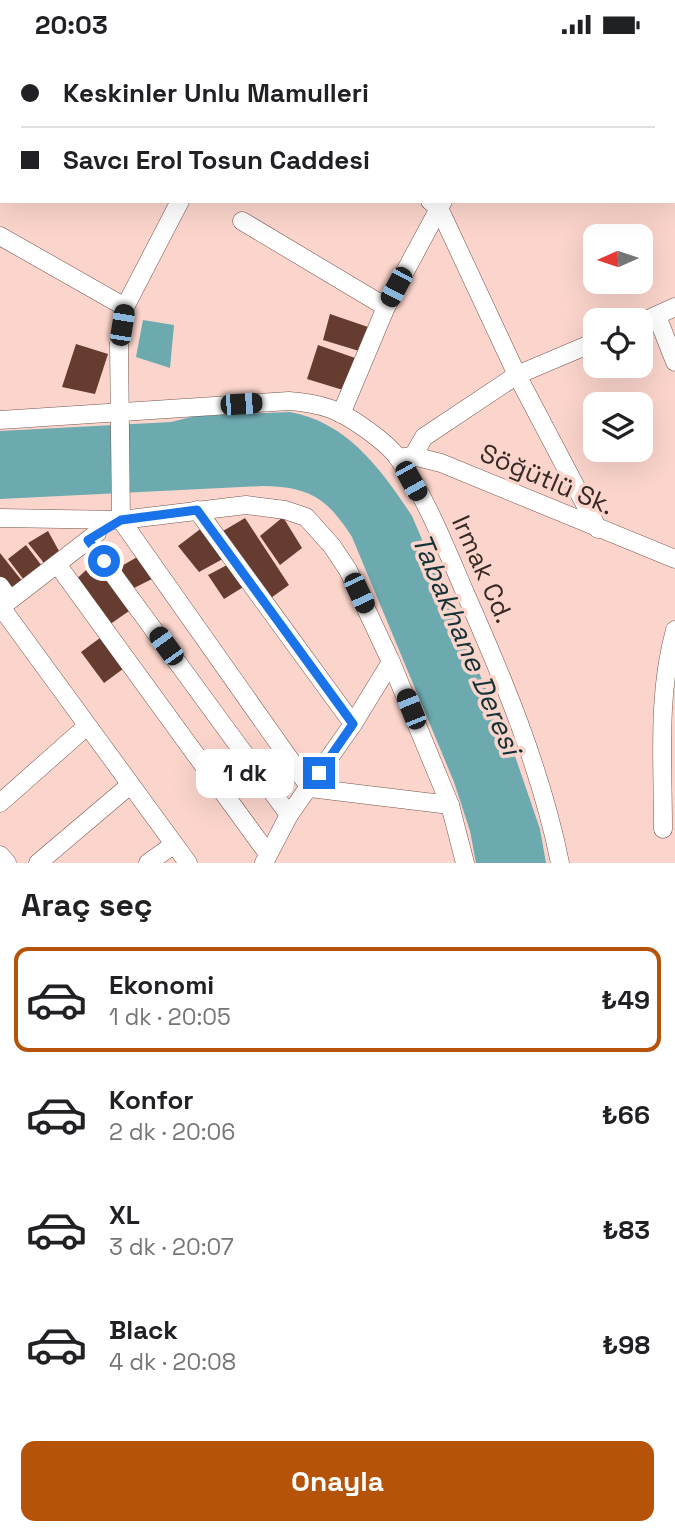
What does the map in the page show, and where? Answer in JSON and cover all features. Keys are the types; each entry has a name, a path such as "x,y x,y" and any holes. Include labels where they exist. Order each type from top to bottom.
{"street":[{"path":"179,203 125,307 119,344 121,512 310,788 450,805"},
{"path":"341,414 386,307 437,203"},
{"path":"437,203 517,375 598,529"},
{"path":"242,221 386,307"},
{"path":"0,236 125,307"},
{"path":"653,317 675,307"},
{"path":"653,326 675,362"},
{"path":"406,457 424,437 517,375 583,347"},
{"name":"Irmak Cd.","path":"0,421 119,417 289,401 317,404 341,414 406,457 492,654 551,819 560,863"},
{"name":"Söğütlü Sk.","path":"406,457 441,463 675,559"},
{"path":"0,518 197,510 246,505 285,510 306,517 332,546 348,570 391,662 450,805 465,863"},
{"path":"197,510 353,724"},
{"path":"121,512 57,564 3,600 178,855 148,863"},
{"path":"88,540 289,815"},
{"path":"57,564 266,858 289,815 353,724 391,662"},
{"path":"663,829 662,707 667,657 675,630"},
{"path":"0,803 87,726"},
{"path":"38,863 130,785"},
{"path":"0,855 7,863"}],"water":[{"path":"143,320 174,325 170,368 136,357"},
{"path":"290,412 310,417 346,437 375,466 412,516 516,759 540,829 546,863 476,863 470,831 454,782 352,537 334,513 316,497 293,489 263,486 0,499 0,431 171,422 195,416"}],"building":[{"path":"330,314 368,327 359,351 323,340"},
{"path":"76,344 108,354 95,394 62,387"},
{"path":"318,345 358,359 343,390 307,379"},
{"path":"283,517 302,548 280,565 260,536"},
{"path":"245,518 289,585 268,600 223,531"},
{"path":"207,524 230,555 199,572 178,546"},
{"path":"48,531 59,551 44,563 28,543"},
{"path":"26,545 42,566 24,580 8,559"},
{"path":"0,553 23,582 10,592 0,580"},
{"path":"144,553 154,578 132,589 120,567"},
{"path":"97,560 132,609 106,627 71,584"},
{"path":"229,564 245,586 224,599 208,575"},
{"path":"104,635 127,666 104,683 81,652"}],"route":[{"path":"104,561 88,540 99,531 121,520 197,510 353,724 319,773"}],"water label":[{"name":"Tabakhane Deresi","path":"467,644"}]}
